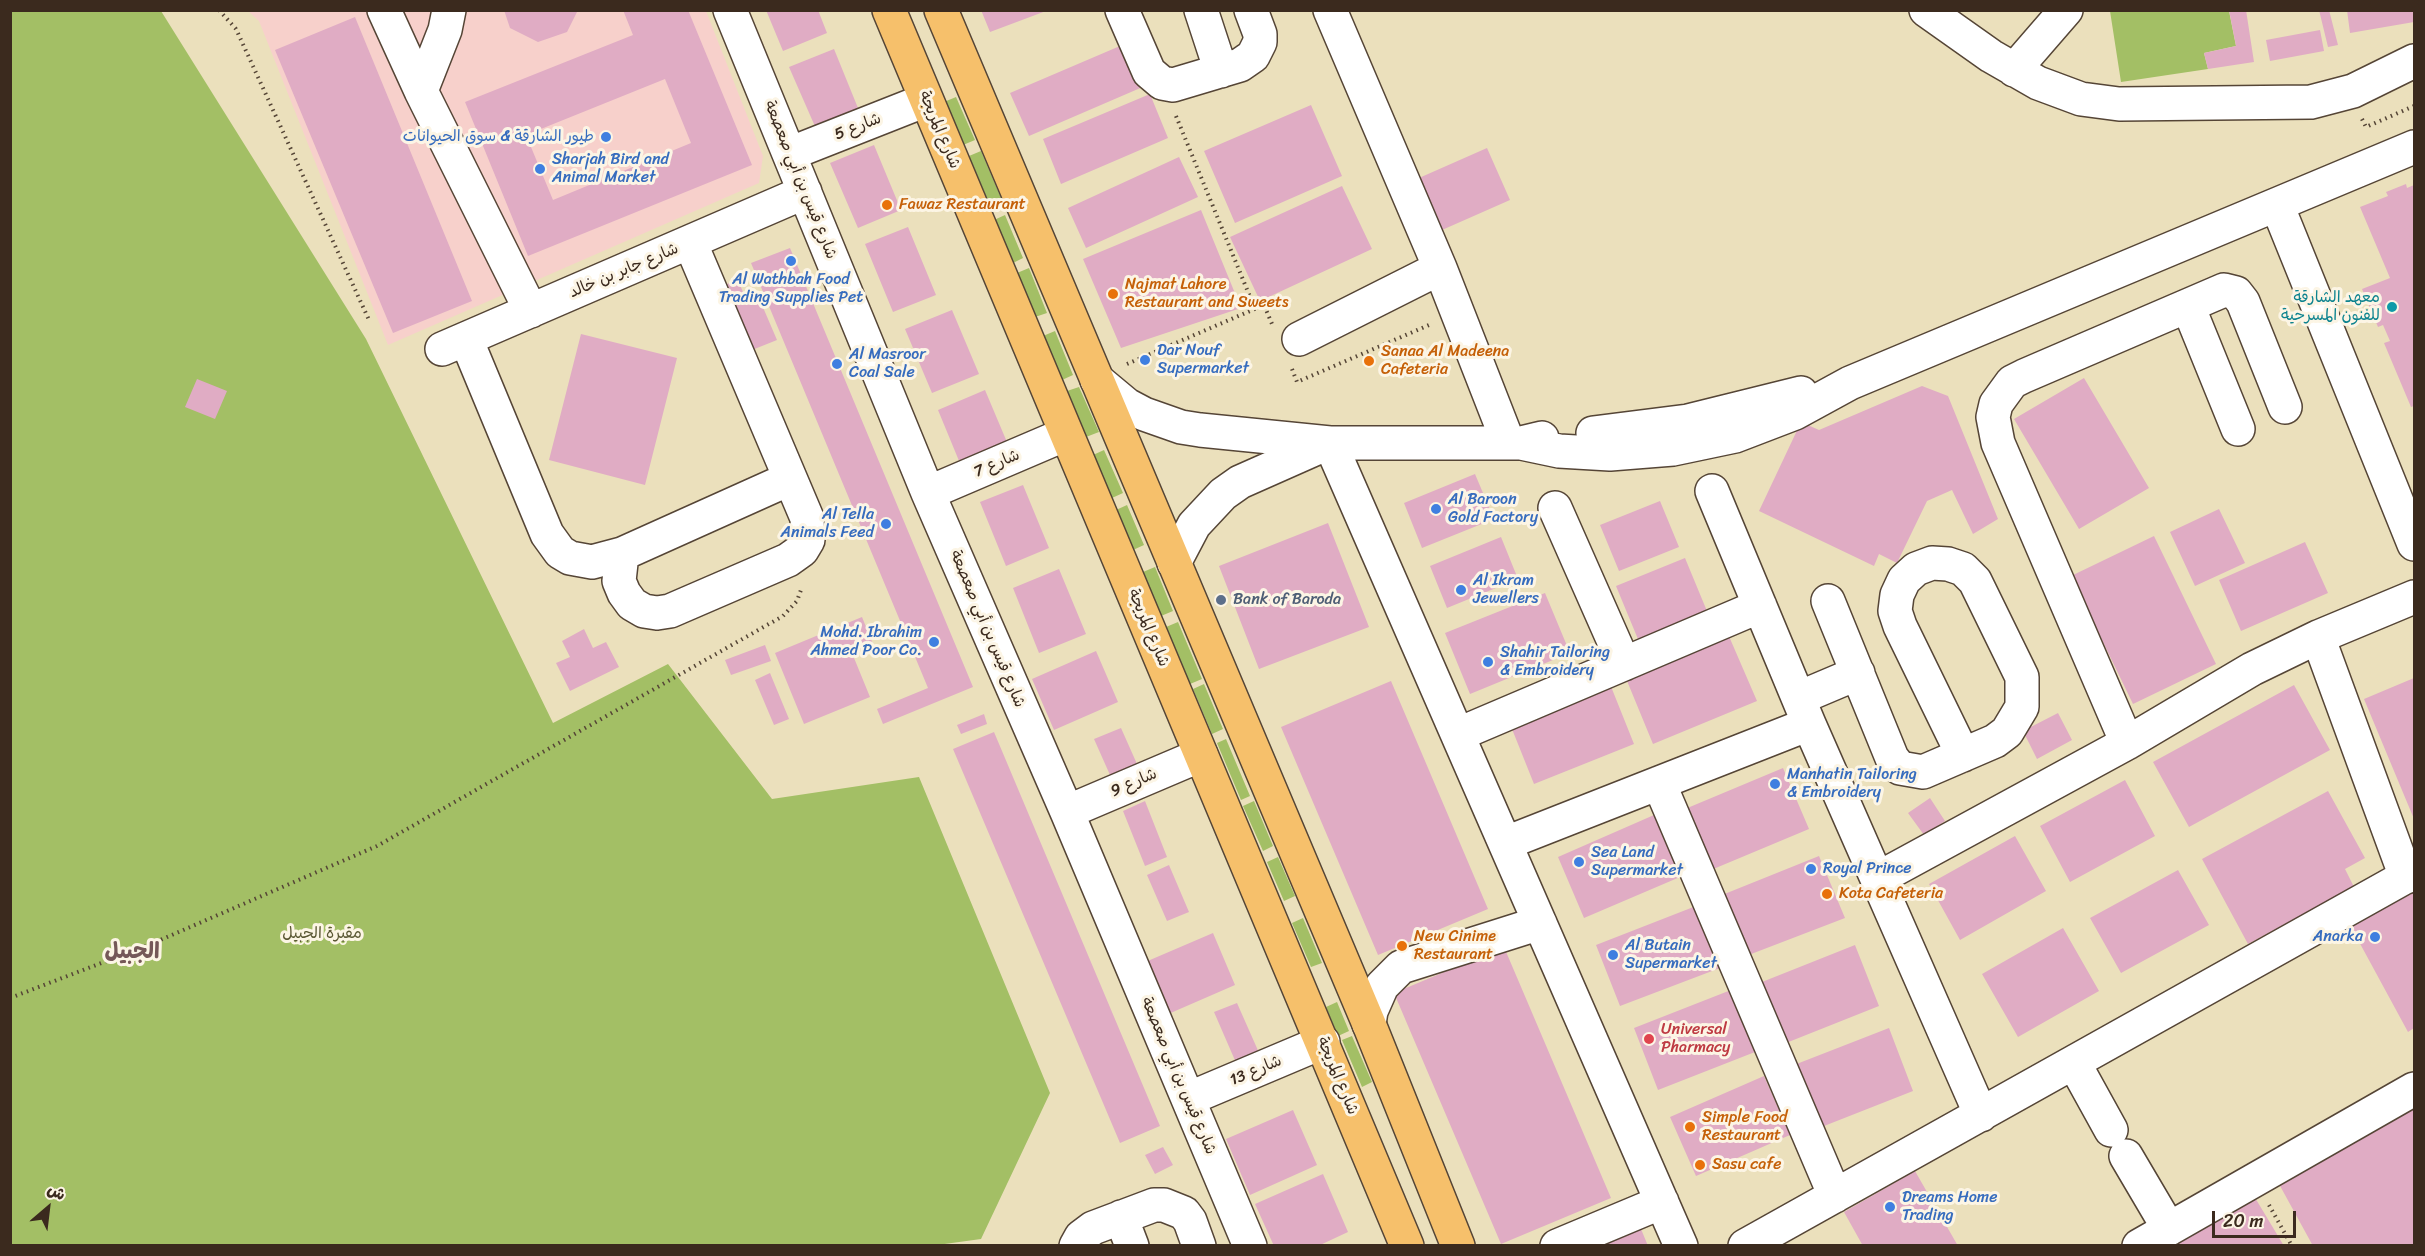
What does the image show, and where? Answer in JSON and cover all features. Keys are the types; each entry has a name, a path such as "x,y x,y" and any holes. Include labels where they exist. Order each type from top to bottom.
{"main road":[{"name":"شارع المريجة","path":"889,10 1407,1245"},
{"path":"909,10 917,10"},
{"path":"941,10 1369,1024 1458,1245"},
{"path":"1387,1193 1410,1214 1427,1245"}],"street":[{"path":"384,10 421,91 531,310"},
{"path":"421,91 445,30 449,10"},
{"name":"شارع قيس بن أبي صعصعة","path":"730,10 928,493 1067,812 1250,1245"},
{"path":"1122,10 1149,72 1162,82 1179,84 1247,62 1257,50 1260,34 1251,10"},
{"path":"1201,10 1221,71"},
{"path":"1330,10 1514,442"},
{"path":"1926,10 2014,70 2064,94 2099,102 2139,105 2295,103 2332,98 2353,92 2415,61"},
{"path":"2014,70 2066,10"},
{"name":"شارع 5","path":"789,154 926,100"},
{"path":"1097,380 1127,405 1181,427 1330,443 1514,442 1563,435 1619,432 1688,422 1850,383 2415,147"},
{"name":"شارع جابر بن خالد","path":"622,554 603,560 580,561 560,552 552,543 454,344 805,192"},
{"path":"2277,205 2415,544"},
{"path":"690,242 807,518 808,540 802,550 788,561 670,611 657,613 644,611 632,604 619,581 622,554 789,479"},
{"path":"1299,339 1440,268"},
{"path":"2127,743 1998,443 1993,417 1996,404 2012,382 2224,290 2236,293 2240,297 2285,407"},
{"path":"2188,306 2238,429"},
{"name":"شارع 7","path":"928,493 1066,435"},
{"path":"1174,563 1194,525 1223,494 1240,482 1330,443"},
{"path":"1330,443 1681,1245"},
{"path":"1712,491 1804,711 1981,1115"},
{"path":"1555,508 1624,664"},
{"path":"1828,601 1887,748 1900,768 1923,772 1963,755 1995,741 2016,720 2024,692 2022,677 1975,581 1963,569 1948,564 1932,563 1916,569 1904,580 1897,595 1895,611 1899,626 1963,755"},
{"path":"1877,879 2127,743 2252,669 2318,637 2415,597"},
{"path":"1459,734 1760,606"},
{"path":"1745,1245 2410,874 2318,637"},
{"path":"1506,843 1659,783 1804,711 1858,674"},
{"name":"شارع 9","path":"1067,812 1201,755"},
{"path":"1659,783 1835,1196"},
{"path":"1369,1024 1373,1004 1382,986 1401,967 1540,923"},
{"name":"شارع 13","path":"1188,1099 1323,1042"},
{"path":"2074,1063 2169,1229"},
{"path":"2139,1245 2415,1089"},
{"path":"1557,1245 1662,1202"},
{"path":"1076,1245 1086,1232 1126,1231 1154,1205 1175,1207 1190,1221 1199,1245"}],"path":[{"path":"219,10 236,29 369,320"},
{"path":"1162,82 1255,309"},
{"path":"2361,116 2366,127 2415,106"},
{"path":"10,998 233,909 387,840 783,616 797,601 801,589 804,576 802,550"},
{"path":"2255,1181 2292,1245"}],"shaded area":[{"name":"Sharjah Bird and Animal Market","path":"248,11 706,11 763,156 759,183 388,345 259,21"}],"green space":[{"name":"مقبرة الجبيل","path":"10,11 161,11 366,339 553,723 668,664 772,799 919,777 1050,1093 981,1239 930,1246 11,1245"},
{"path":"2110,11 2229,11 2236,46 2204,53 2208,69 2121,82"},
{"path":"956,97 975,140 963,145 944,102"},
{"path":"981,151 1001,198 989,203 969,156"},
{"path":"1005,215 1023,258 1013,263 994,220"},
{"path":"1029,268 1047,313 1035,317 1017,273"},
{"path":"1055,331 1073,375 1062,380 1043,336"},
{"path":"1079,387 1099,432 1086,437 1067,391"},
{"path":"1104,450 1123,493 1112,498 1093,455"},
{"path":"1127,505 1144,545 1133,550 1116,510"},
{"path":"1155,567 1173,611 1161,616 1143,572"},
{"path":"1178,622 1202,679 1190,684 1166,627"},
{"path":"1204,684 1223,729 1212,734 1193,689"},
{"path":"1226,739 1250,796 1241,800 1217,743"},
{"path":"1254,801 1273,846 1263,851 1243,806"},
{"path":"1278,857 1295,896 1284,901 1267,862"},
{"path":"1303,918 1322,963 1311,967 1292,923"},
{"path":"1337,1002 1349,1031 1338,1036 1326,1007"},
{"path":"1352,1036 1372,1082 1362,1087 1342,1040"}],"building":[{"path":"504,10 578,10 567,32 538,42 510,28"},
{"path":"623,10 688,10 752,165 528,256 465,102 633,35","holes":["665,79 691,143 553,200 526,135"]},
{"path":"766,10 818,10 827,33 783,51"},
{"path":"981,10 1046,10 1046,11 990,32"},
{"path":"2229,10 2246,10 2254,62 2208,69 2204,53 2236,46"},
{"path":"2319,10 2329,10 2338,45 2328,47"},
{"path":"2347,10 2414,10 2414,22 2350,33"},
{"path":"355,17 472,301 393,333 275,50"},
{"path":"2320,30 2324,51 2270,61 2266,40"},
{"path":"1127,43 1145,86 1029,136 1010,93"},
{"path":"834,49 860,113 817,131 789,67"},
{"path":"1150,94 1168,138 1061,184 1043,139"},
{"path":"1311,105 1342,176 1235,223 1204,151"},
{"path":"874,145 901,210 858,228 830,163"},
{"path":"1487,148 1510,200 1442,230 1419,178"},
{"path":"1179,157 1198,197 1086,248 1068,208"},
{"name":"معهد الشارقة للفنون المسرحية","path":"2406,184 2407,188 2414,185 2414,406 2411,407 2384,343 2390,341 2383,325 2378,327 2362,289 2390,278 2360,207 2388,196 2386,192"},
{"path":"1342,186 1372,249 1260,301 1230,237"},
{"path":"1201,210 1241,308 1121,348 1083,259"},
{"path":"908,227 936,295 893,312 865,244"},
{"path":"790,248 973,687 883,724 877,709 928,688 751,263"},
{"path":"738,280 743,292 732,296 727,284"},
{"path":"756,291 777,340 752,350 732,301"},
{"path":"952,310 979,374 932,393 905,329"},
{"path":"581,334 677,358 645,485 549,460"},
{"path":"2084,378 2149,488 2079,529 2014,419"},
{"path":"197,379 227,391 215,419 185,407"},
{"path":"1922,386 1948,396 1998,519 1973,534 1952,490 1927,501 1897,563 1879,554 1874,566 1759,511 1801,422 1819,430"},
{"path":"985,390 1012,454 964,473 938,410"},
{"path":"1475,474 1494,519 1422,548 1404,503"},
{"path":"1023,485 1049,548 1006,566 980,502"},
{"path":"1660,501 1679,547 1619,571 1600,525"},
{"path":"2219,509 2245,563 2195,586 2170,532"},
{"path":"1328,523 1369,627 1259,669 1219,566"},
{"path":"2154,536 2216,664 2133,704 2071,576"},
{"path":"1501,537 1518,579 1447,608 1430,566"},
{"path":"2305,542 2328,593 2241,631 2219,580"},
{"path":"1685,558 1709,616 1640,644 1616,586"},
{"path":"1059,569 1086,634 1039,653 1013,588"},
{"path":"1545,593 1570,653 1470,694 1445,633"},
{"path":"862,617 873,644 852,653 870,697 804,724 775,653"},
{"path":"584,629 593,648 606,642 619,667 570,691 556,663 570,657 562,641"},
{"path":"1728,634 1757,701 1653,744 1625,676"},
{"path":"765,645 771,661 731,675 725,660"},
{"path":"1096,651 1118,702 1054,730 1032,679"},
{"path":"770,673 789,719 774,725 755,680"},
{"path":"2414,678 2414,819 2364,699"},
{"path":"1391,681 1488,909 1378,955 1281,727"},
{"path":"1610,684 1634,744 1534,784 1510,724"},
{"path":"2294,685 2330,750 2189,827 2153,762"},
{"path":"2058,713 2072,740 2037,759 2023,731"},
{"path":"984,714 987,724 961,734 957,725"},
{"path":"1121,728 1141,773 1114,784 1094,739"},
{"path":"994,732 1160,1126 1120,1143 953,749"},
{"path":"1783,768 1809,829 1711,870 1685,809"},
{"path":"2125,780 2155,836 2070,882 2040,826"},
{"path":"2328,791 2365,858 2345,869 2354,887 2248,944 2202,859"},
{"path":"1930,798 1945,821 1924,835 1908,813"},
{"path":"1145,801 1167,857 1145,866 1123,811"},
{"path":"1654,815 1680,877 1584,918 1558,857"},
{"path":"2015,836 2046,891 1960,940 1929,884"},
{"path":"1819,856 1845,918 1746,956 1722,895"},
{"path":"1169,865 1189,912 1167,921 1147,875"},
{"path":"2178,870 2209,925 2121,973 2090,918"},
{"path":"2414,892 2414,1028 2408,1032 2351,927"},
{"path":"1696,906 1720,968 1620,1006 1596,945"},
{"path":"2063,928 2099,991 2018,1037 1982,974"},
{"path":"1213,933 1235,985 1166,1015 1143,963"},
{"path":"1855,945 1879,1006 1786,1043 1762,982"},
{"path":"1504,947 1611,1198 1501,1244 1394,993"},
{"path":"1731,990 1755,1052 1658,1090 1634,1028"},
{"path":"1237,1003 1260,1055 1237,1065 1214,1012"},
{"path":"1889,1028 1913,1091 1819,1128 1794,1065"},
{"path":"1764,1076 1790,1135 1696,1176 1670,1117"},
{"path":"2414,1106 2414,1246 2313,1246 2279,1184"},
{"path":"1293,1110 1317,1165 1250,1195 1226,1139"},
{"path":"1163,1147 1173,1165 1155,1174 1145,1155"},
{"path":"1915,1171 1958,1246 1863,1246 1844,1212"},
{"path":"1323,1174 1348,1232 1318,1246 1274,1246 1255,1204"},
{"path":"2254,1196 2284,1246 2166,1246"},
{"path":"1641,1229 1648,1246 1602,1246 1602,1245"}],"place":[{"name":"طيور الشارقة & سوق الحيوانات","path":"606,137"},
{"name":"Sharjah Bird and Animal Market","path":"540,169"},
{"name":"Fawaz Restaurant","path":"887,205"},
{"name":"Al Wathbah Food Trading Supplies Pet","path":"791,261"},
{"name":"Najmat Lahore Restaurant and Sweets","path":"1113,294"},
{"name":"معهد الشارقة للفنون المسرحية","path":"2392,307"},
{"name":"Dar Nouf Supermarket","path":"1145,360"},
{"name":"Sanaa Al Madeena Cafeteria","path":"1369,361"},
{"name":"Al Masroor Coal Sale","path":"837,364"},
{"name":"Al Baroon Gold Factory","path":"1436,509"},
{"name":"Al Tella Animals Feed","path":"886,524"},
{"name":"Al Ikram Jewellers","path":"1461,590"},
{"name":"Bank of Baroda","path":"1221,600"},
{"name":"Mohd. Ibrahim Ahmed Poor Co.","path":"934,642"},
{"name":"Shahir Tailoring & Embroidery","path":"1488,662"},
{"name":"Manhatin Tailoring & Embroidery","path":"1775,784"},
{"name":"Sea Land Supermarket","path":"1579,862"},
{"name":"Royal Prince","path":"1811,869"},
{"name":"Kota Cafeteria","path":"1827,894"},
{"name":"Anarka","path":"2375,937"},
{"name":"New Cinime Restaurant","path":"1402,946"},
{"name":"Al Butain Supermarket","path":"1613,955"},
{"name":"Universal Pharmacy","path":"1649,1039"},
{"name":"Simple Food Restaurant","path":"1690,1127"},
{"name":"Sasu cafe","path":"1700,1165"},
{"name":"Dreams Home Trading","path":"1890,1207"}],"district":[{"name":"الجبيل","path":"132,952"}]}
